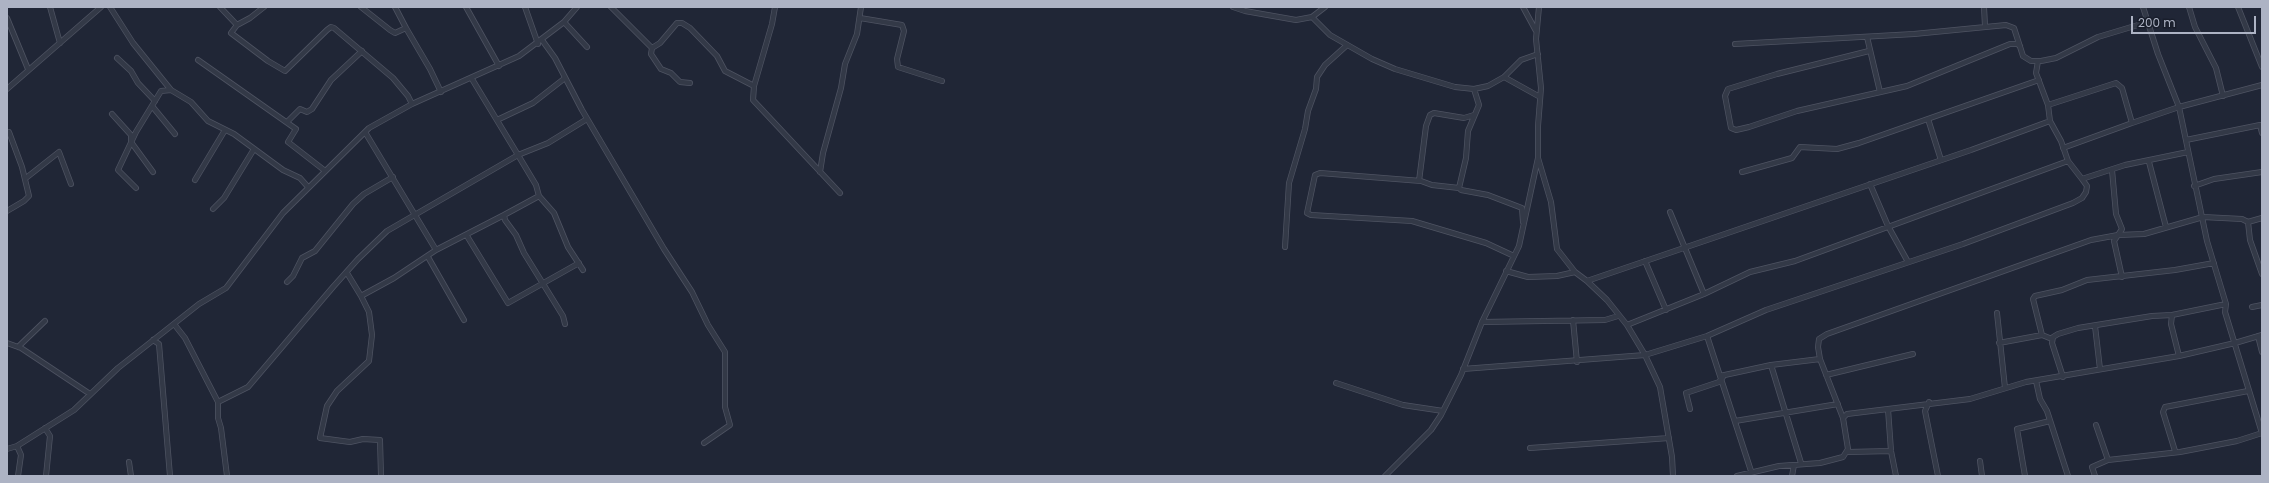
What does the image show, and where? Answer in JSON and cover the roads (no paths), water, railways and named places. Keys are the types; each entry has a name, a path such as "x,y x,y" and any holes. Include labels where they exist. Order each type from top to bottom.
{"street":[{"path":"50,7 60,43"},
{"path":"7,89 95,10 102,7"},
{"path":"110,7 133,43 171,90 190,102 208,121 234,134 283,170 300,178 308,187"},
{"path":"220,7 237,25"},
{"path":"254,7 258,11"},
{"path":"264,7 237,25 231,33 268,61 285,71 331,27 342,33 398,83 412,104"},
{"path":"361,7 395,33 406,28"},
{"path":"395,7 430,69 441,92"},
{"path":"466,7 499,66"},
{"path":"524,7 538,44"},
{"path":"7,448 17,446 74,410 118,368 199,304 226,288 283,213 324,170 365,132 412,104 472,79 538,44 564,22 577,7"},
{"path":"611,7 652,48"},
{"path":"775,7 772,24 754,86 753,100 840,193"},
{"path":"820,172 823,153 841,88 845,64 855,40 861,7"},
{"path":"1232,7 1288,19 1312,17 1325,7"},
{"path":"1523,7 1536,31"},
{"path":"1385,476 1431,430 1443,411 1464,369 1482,322 1514,256 1524,226 1538,158 1540,97 1536,31 1539,7"},
{"path":"1984,7 1985,26"},
{"path":"2095,476 2092,467 2108,460 2151,456 2260,435 2261,430 2225,312 2226,304 2207,241 2203,217 2194,186 2179,107 2158,54 2143,7"},
{"path":"2189,7 2195,27 2216,68 2223,96"},
{"path":"2238,7 2262,67"},
{"path":"1312,17 1330,35 1346,46 1395,69 1455,87 1474,89 1488,86 1504,77 1521,60 1538,54"},
{"path":"7,18 28,69"},
{"path":"860,18 902,25 904,31 897,59 898,67 942,81"},
{"path":"564,22 587,46"},
{"path":"1735,44 1947,32 1985,26 2010,26 2015,32 2023,56 2031,61 2038,61 2056,58 2098,37 2148,22"},
{"path":"690,83 680,82 671,73 661,69 651,54 652,48 660,43 677,23 682,23 690,28 717,56 725,71 754,86"},
{"path":"1867,37 1880,92"},
{"path":"542,40 555,58 587,119 664,249 692,292 708,325 725,352 725,407 730,425 704,443"},
{"path":"1870,51 1777,74 1728,89 1724,96 1731,128 1736,130 1749,127 1789,113 1925,80 2010,44 2017,44 2020,46"},
{"path":"1285,247 1289,183 1305,129 1308,112 1316,90 1317,77 1325,65 1346,46"},
{"path":"287,122 300,109 307,112 312,109 331,80 362,51"},
{"path":"117,58 131,71 138,83 155,101"},
{"path":"198,60 296,129 288,142 324,170"},
{"path":"1464,369 1577,362 1645,355 1707,336 1766,310 1908,262 2073,203 2082,198 2086,192 2087,186 2068,160 2050,121 2048,105 2036,73 2038,61"},
{"path":"1504,77 1540,97"},
{"path":"497,120 533,103 565,78"},
{"path":"472,79 518,155 539,196 554,213 568,247 583,270"},
{"path":"1742,172 1792,158 1800,147 1841,149 1880,137 2038,80"},
{"path":"2048,105 2116,83 2122,88 2132,123"},
{"path":"2063,148 2179,107 2262,85"},
{"path":"1459,188 1466,158 1468,131 1479,101 1474,89"},
{"path":"136,188 118,170 161,91 171,90"},
{"path":"152,106 175,134"},
{"path":"1419,181 1425,132 1430,115 1434,113 1464,118 1474,115"},
{"path":"112,114 131,135 132,142 153,172"},
{"path":"218,402 248,387 358,259 388,231 518,155 548,143 587,119"},
{"path":"1928,119 1941,160"},
{"path":"1588,281 1684,246 1941,160 2050,121"},
{"path":"2186,140 2261,125 2262,133"},
{"path":"195,180 225,130"},
{"path":"7,211 24,201 29,196 26,178 8,131"},
{"path":"365,132 436,250"},
{"path":"213,210 224,198 254,148"},
{"path":"26,178 58,152 71,184"},
{"path":"2082,179 2125,166 2149,162 2188,152"},
{"path":"1538,158 1551,202 1557,249 1575,272 1588,281 1607,300 1618,316 1627,325 1645,355 1660,387 1669,438 1673,476"},
{"path":"1627,325 1704,294 1750,272 1795,261 2068,160"},
{"path":"2149,162 2166,228"},
{"path":"2112,170 2116,214 2122,229 2114,241 2122,277"},
{"path":"1514,256 1486,243 1412,221 1311,216 1307,213 1315,175 1320,172 1419,181 1488,195 1522,208 1524,226"},
{"path":"2194,186 2221,178 2262,172"},
{"path":"287,282 293,276 302,258 315,251 353,204 364,194 392,177"},
{"path":"1870,184 1888,226 1908,262"},
{"path":"361,296 428,257 436,250 466,236 539,196"},
{"path":"1670,212 1704,294"},
{"path":"504,215 505,220 516,235 524,253 563,316 566,324"},
{"path":"1848,452 1843,418 1820,359 1818,347 1819,339 1827,334 2092,240 2118,235 2144,234 2203,217 2242,219 2248,222 2262,218"},
{"path":"2248,222 2250,240 2262,274"},
{"path":"466,236 508,303 579,263"},
{"path":"428,257 464,320"},
{"path":"1645,261 1666,310"},
{"path":"2042,335 2033,299 2035,296 2062,290 2087,280 2122,277 2214,263"},
{"path":"1506,271 1528,277 1557,276 1575,272"},
{"path":"347,273 369,312 372,335 369,361 337,391 327,406 320,438 350,442 363,439 380,440 381,476"},
{"path":"2052,339 2058,334 2096,326 2152,316 2172,315 2226,304"},
{"path":"2252,307 2262,305"},
{"path":"1997,313 2005,388"},
{"path":"2172,315 2171,324 2179,356"},
{"path":"1482,322 1605,320 1618,316"},
{"path":"1573,320 1577,362"},
{"path":"18,347 45,321"},
{"path":"174,324 185,338 218,402 218,418 221,428 227,476"},
{"path":"2096,326 2100,369"},
{"path":"1999,342 2042,335 2052,339"},
{"path":"1843,418 1847,414 1929,402 1970,399 2005,388 2036,381 2179,356 2235,343 2260,335 2262,352"},
{"path":"1707,336 1722,377 1751,471"},
{"path":"2052,339 2063,377"},
{"path":"153,340 159,344 170,476"},
{"path":"7,343 18,347 90,394"},
{"path":"1826,375 1913,354"},
{"path":"1690,409 1686,393 1719,382 1722,377 1771,365 1820,359"},
{"path":"1771,365 1801,463"},
{"path":"2036,381 2040,399 2050,421 2068,476"},
{"path":"1336,382 1403,405 1443,411"},
{"path":"2175,451 2163,412 2165,407 2248,391"},
{"path":"1929,402 1925,411 1938,476"},
{"path":"1735,421 1838,404"},
{"path":"1888,409 1891,451 1896,476"},
{"path":"2025,476 2017,429 2050,421"},
{"path":"2096,425 2108,460"},
{"path":"45,428 50,436 46,476"},
{"path":"1530,448 1669,438"},
{"path":"17,446 21,455 18,476"},
{"path":"1737,476 1751,471 1753,473 1801,463 1826,462 1843,457 1848,452 1891,451"},
{"path":"1980,461 1982,476"},
{"path":"128,462 131,476"},
{"path":"1792,476 1794,465"}]}
